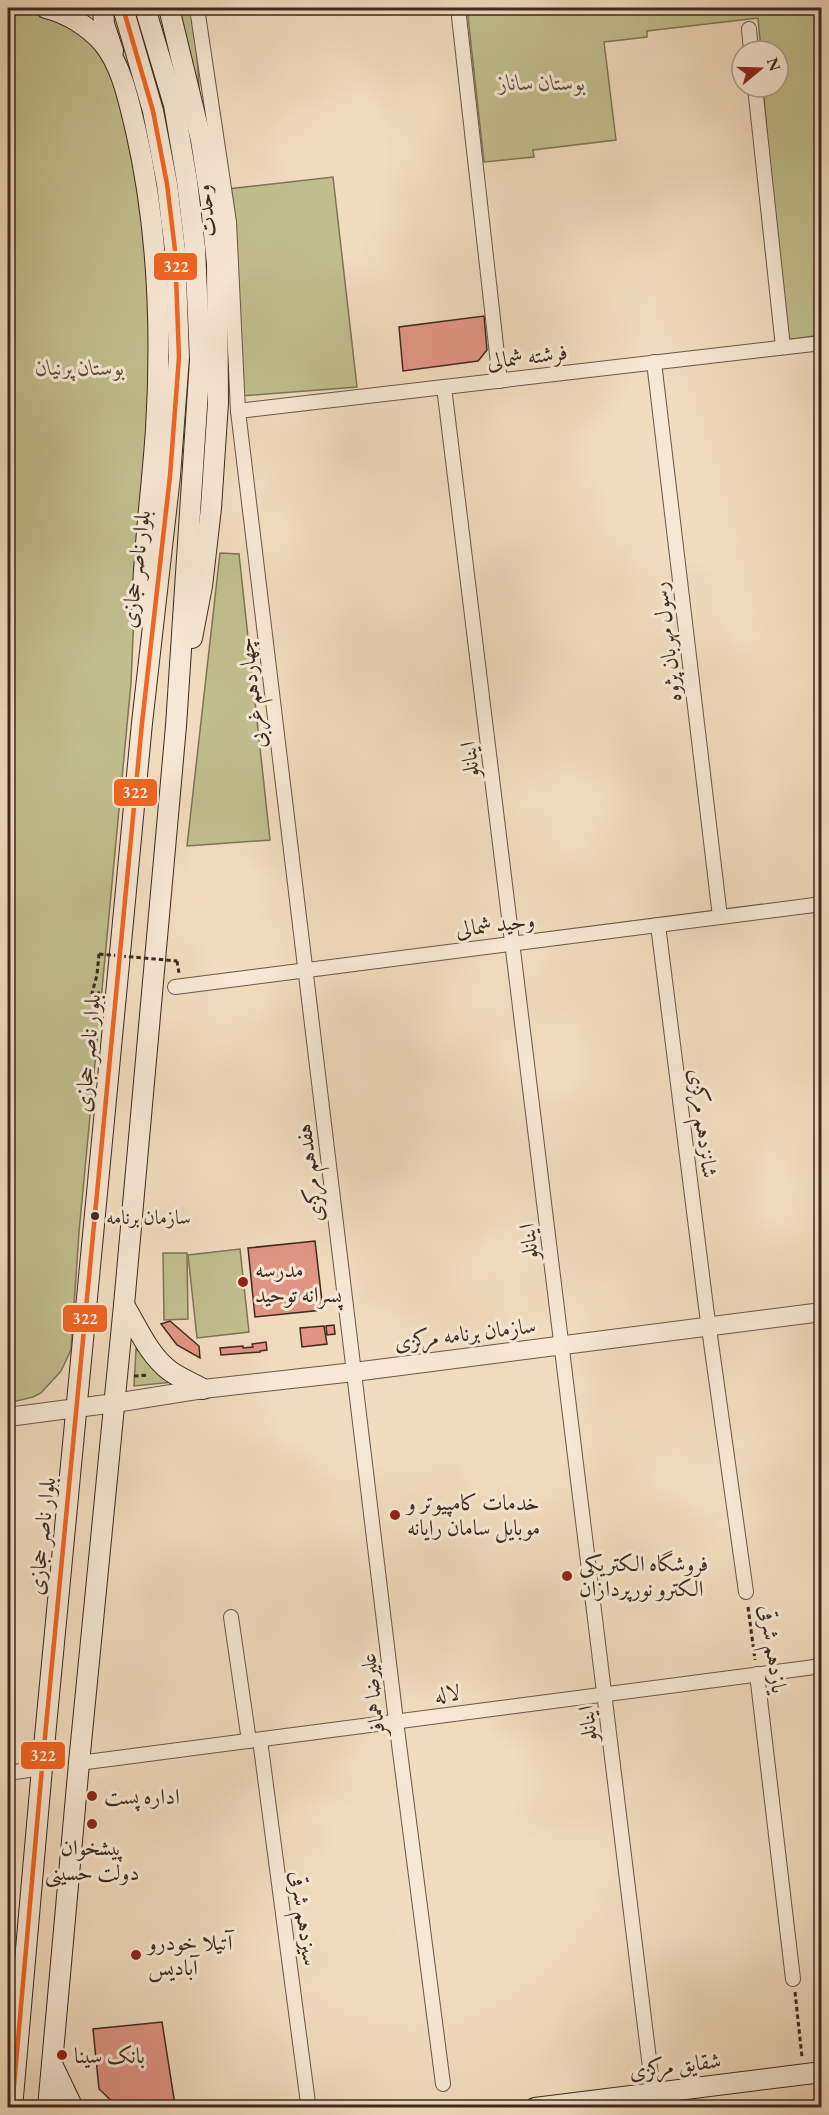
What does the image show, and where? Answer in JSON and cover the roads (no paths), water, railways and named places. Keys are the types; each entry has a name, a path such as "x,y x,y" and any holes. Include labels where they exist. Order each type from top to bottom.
{"main road":[{"path":"46,8 64,14 91,31 104,44 118,69"},
{"path":"103,8 104,24 134,121 145,178 158,311 156,430 142,601 141,723"},
{"name":"بلوار ناصر حجازی","path":"12,2108 141,723 170,476 179,347 175,250 167,184 153,111 123,8"},
{"path":"169,10 193,104 207,175 215,239 218,299 218,403 210,508 202,586 176,726"},
{"path":"48,2108 176,726 200,360 195,248 187,180 174,105 148,17"},
{"path":"124,1305 147,1348 159,1362 171,1372 203,1389"},
{"path":"51,2061 73,2108"},
{"name":"شقایق مرکزی","path":"535,2108 813,2073"}],"street":[{"name":"وحدت","path":"197,8 229,222 238,411"},
{"path":"458,8 500,381"},
{"path":"749,29 750,39"},
{"path":"756,99 783,347"},
{"name":"فرشته شمالی","path":"238,411 822,343"},
{"name":"رسول مهربان پژوه","path":"654,362 720,917"},
{"name":"اینانلو","path":"444,387 653,2092"},
{"name":"چهاردهم غربی","path":"238,411 305,970"},
{"name":"وحید شمالی","path":"175,987 822,904"},
{"name":"شانزدهم مرکزی","path":"658,925 709,1326"},
{"name":"هفدهم مرکزی","path":"305,970 354,1372"},
{"name":"سازمان برنامه مرکزی","path":"8,1417 203,1389 822,1312"},
{"name":"یازدهم شرقی","path":"709,1326 746,1592"},
{"name":"علیرضا همافر","path":"354,1372 443,2084"},
{"name":"سیزدهم شرقی","path":"231,1617 254,1740 308,2103"},
{"name":"لاله","path":"79,1763 822,1666"},
{"name":"یازدهم شرقی","path":"757,1674 793,1979"},
{"path":"8,1773 42,1768"}],"place":[{"name":"سازمان برنامه","path":"95,1216"},
{"name":"مدرسه پسرانه توحید","path":"243,1282"},
{"name":"خدمات کامپیوتر و موبایل سامان رایانه","path":"395,1515"},
{"name":"فروشگاه الکتریکی الکترو نورپردازان","path":"567,1576"},
{"name":"اداره پست","path":"92,1796"},
{"name":"پیشخوان دولت حسینی","path":"92,1824"},
{"name":"آتیلا خودرو آبادیس","path":"136,1955"},
{"name":"بانک سینا","path":"62,2055"}],"park label":[{"name":"بوستان ساناز","path":"542,82"},
{"name":"بوستان پرنیان","path":"80,367"}]}
